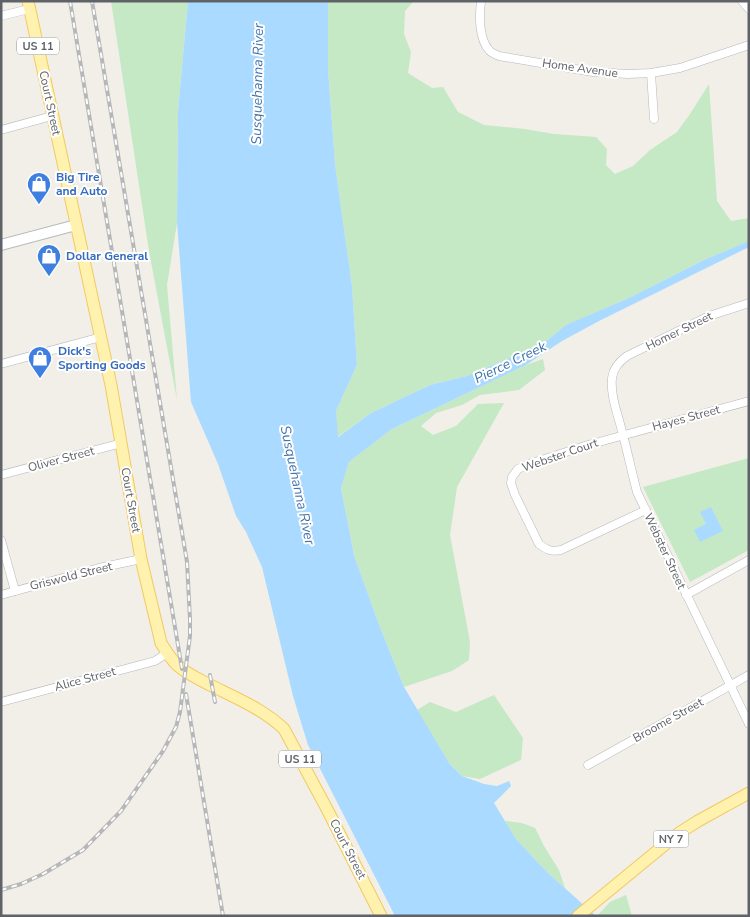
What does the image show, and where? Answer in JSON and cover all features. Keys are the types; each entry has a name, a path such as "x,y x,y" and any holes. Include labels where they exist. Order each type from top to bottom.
{"main road":[{"name":"Court Street","path":"29,5 101,337 122,442 141,559 159,635 167,653 176,664 191,675 264,713 284,729 381,916"},
{"path":"1,245 76,225"},
{"name":"NY 7","path":"578,916 679,833 749,793"}],"street":[{"path":"742,1 749,9"},
{"name":"Home Avenue","path":"481,2 479,13 483,40 490,52 499,56 593,72 651,73 680,68 749,45"},
{"path":"1,16 29,5"},
{"path":"651,73 654,119"},
{"path":"1,130 52,116"},
{"name":"Homer Street","path":"615,369 627,356 709,316 749,303"},
{"path":"1,364 101,337"},
{"name":"Webster Street","path":"615,369 612,377 613,396 635,483 686,595 749,724"},
{"name":"Hayes Street","path":"623,436 749,401"},
{"name":"Webster Court","path":"623,436 529,464 518,469 512,477 511,483 539,544 552,552 561,550 646,510"},
{"name":"Oliver Street","path":"1,475 122,442"},
{"path":"1,540 15,591"},
{"name":"Griswold Street","path":"1,594 141,559"},
{"path":"686,595 749,560"},
{"name":"Alice Street","path":"1,702 155,661 167,653"},
{"name":"Broome Street","path":"588,765 749,675"}],"green space":[{"path":"111,1 188,1 178,111 177,223 167,285 177,400 149,251"},
{"path":"328,1 414,1 405,11 404,34 411,52 408,73 432,88 443,87 458,112 484,125 596,137 607,149 606,165 615,174 633,166 650,150 677,132 709,84 717,201 731,221 749,218 749,241 706,259 627,299 567,325 548,340 510,358 467,376 430,385 371,413 337,437 336,411 357,365 352,286 335,164 328,69"},
{"path":"543,359 545,370 519,390 480,395 462,405 436,413 421,426 433,435 456,426 478,404 504,403 457,487 450,535 470,642 469,660 452,671 404,687 354,555 341,488 349,462 392,429 526,365"},
{"path":"749,458 749,550 690,582 643,487"},
{"path":"494,695 523,738 521,760 480,779 462,776 449,763 417,710 430,702 456,712"},
{"path":"505,821 522,823 535,828 559,870 565,888 516,839"},
{"path":"626,895 632,916 597,916 610,902"}],"water":[{"path":"188,1 328,1 328,69 335,164 352,286 357,365 336,411 338,437 371,413 430,385 467,376 510,358 548,340 566,325 627,299 706,259 749,241 749,247 599,321 562,341 526,365 392,429 349,462 341,488 354,555 378,622 404,687 449,763 462,776 484,784 497,786 509,781 511,786 494,803 516,839 548,873 596,916 395,916 308,745 293,696 262,567 246,532 236,516 218,464 191,402 177,223 178,111"},
{"path":"711,507 723,531 700,542 694,530 706,524 700,512"}],"railway":[{"path":"70,1 182,669"},
{"path":"1,890 21,884 43,874 83,850 121,811 163,751 176,727 180,712 190,636 187,562 92,1"},
{"path":"210,675 215,702"},
{"path":"186,694 223,916"}],"place":[{"name":"Big Tire and Auto","path":"39,205"},
{"name":"Dollar General","path":"49,277"},
{"name":"Dick's Sporting Goods","path":"40,379"}],"water label":[{"name":"Susquehanna River","path":"257,84"},
{"name":"Pierce Creek","path":"510,362"},
{"name":"Susquehanna River","path":"298,485"}]}
